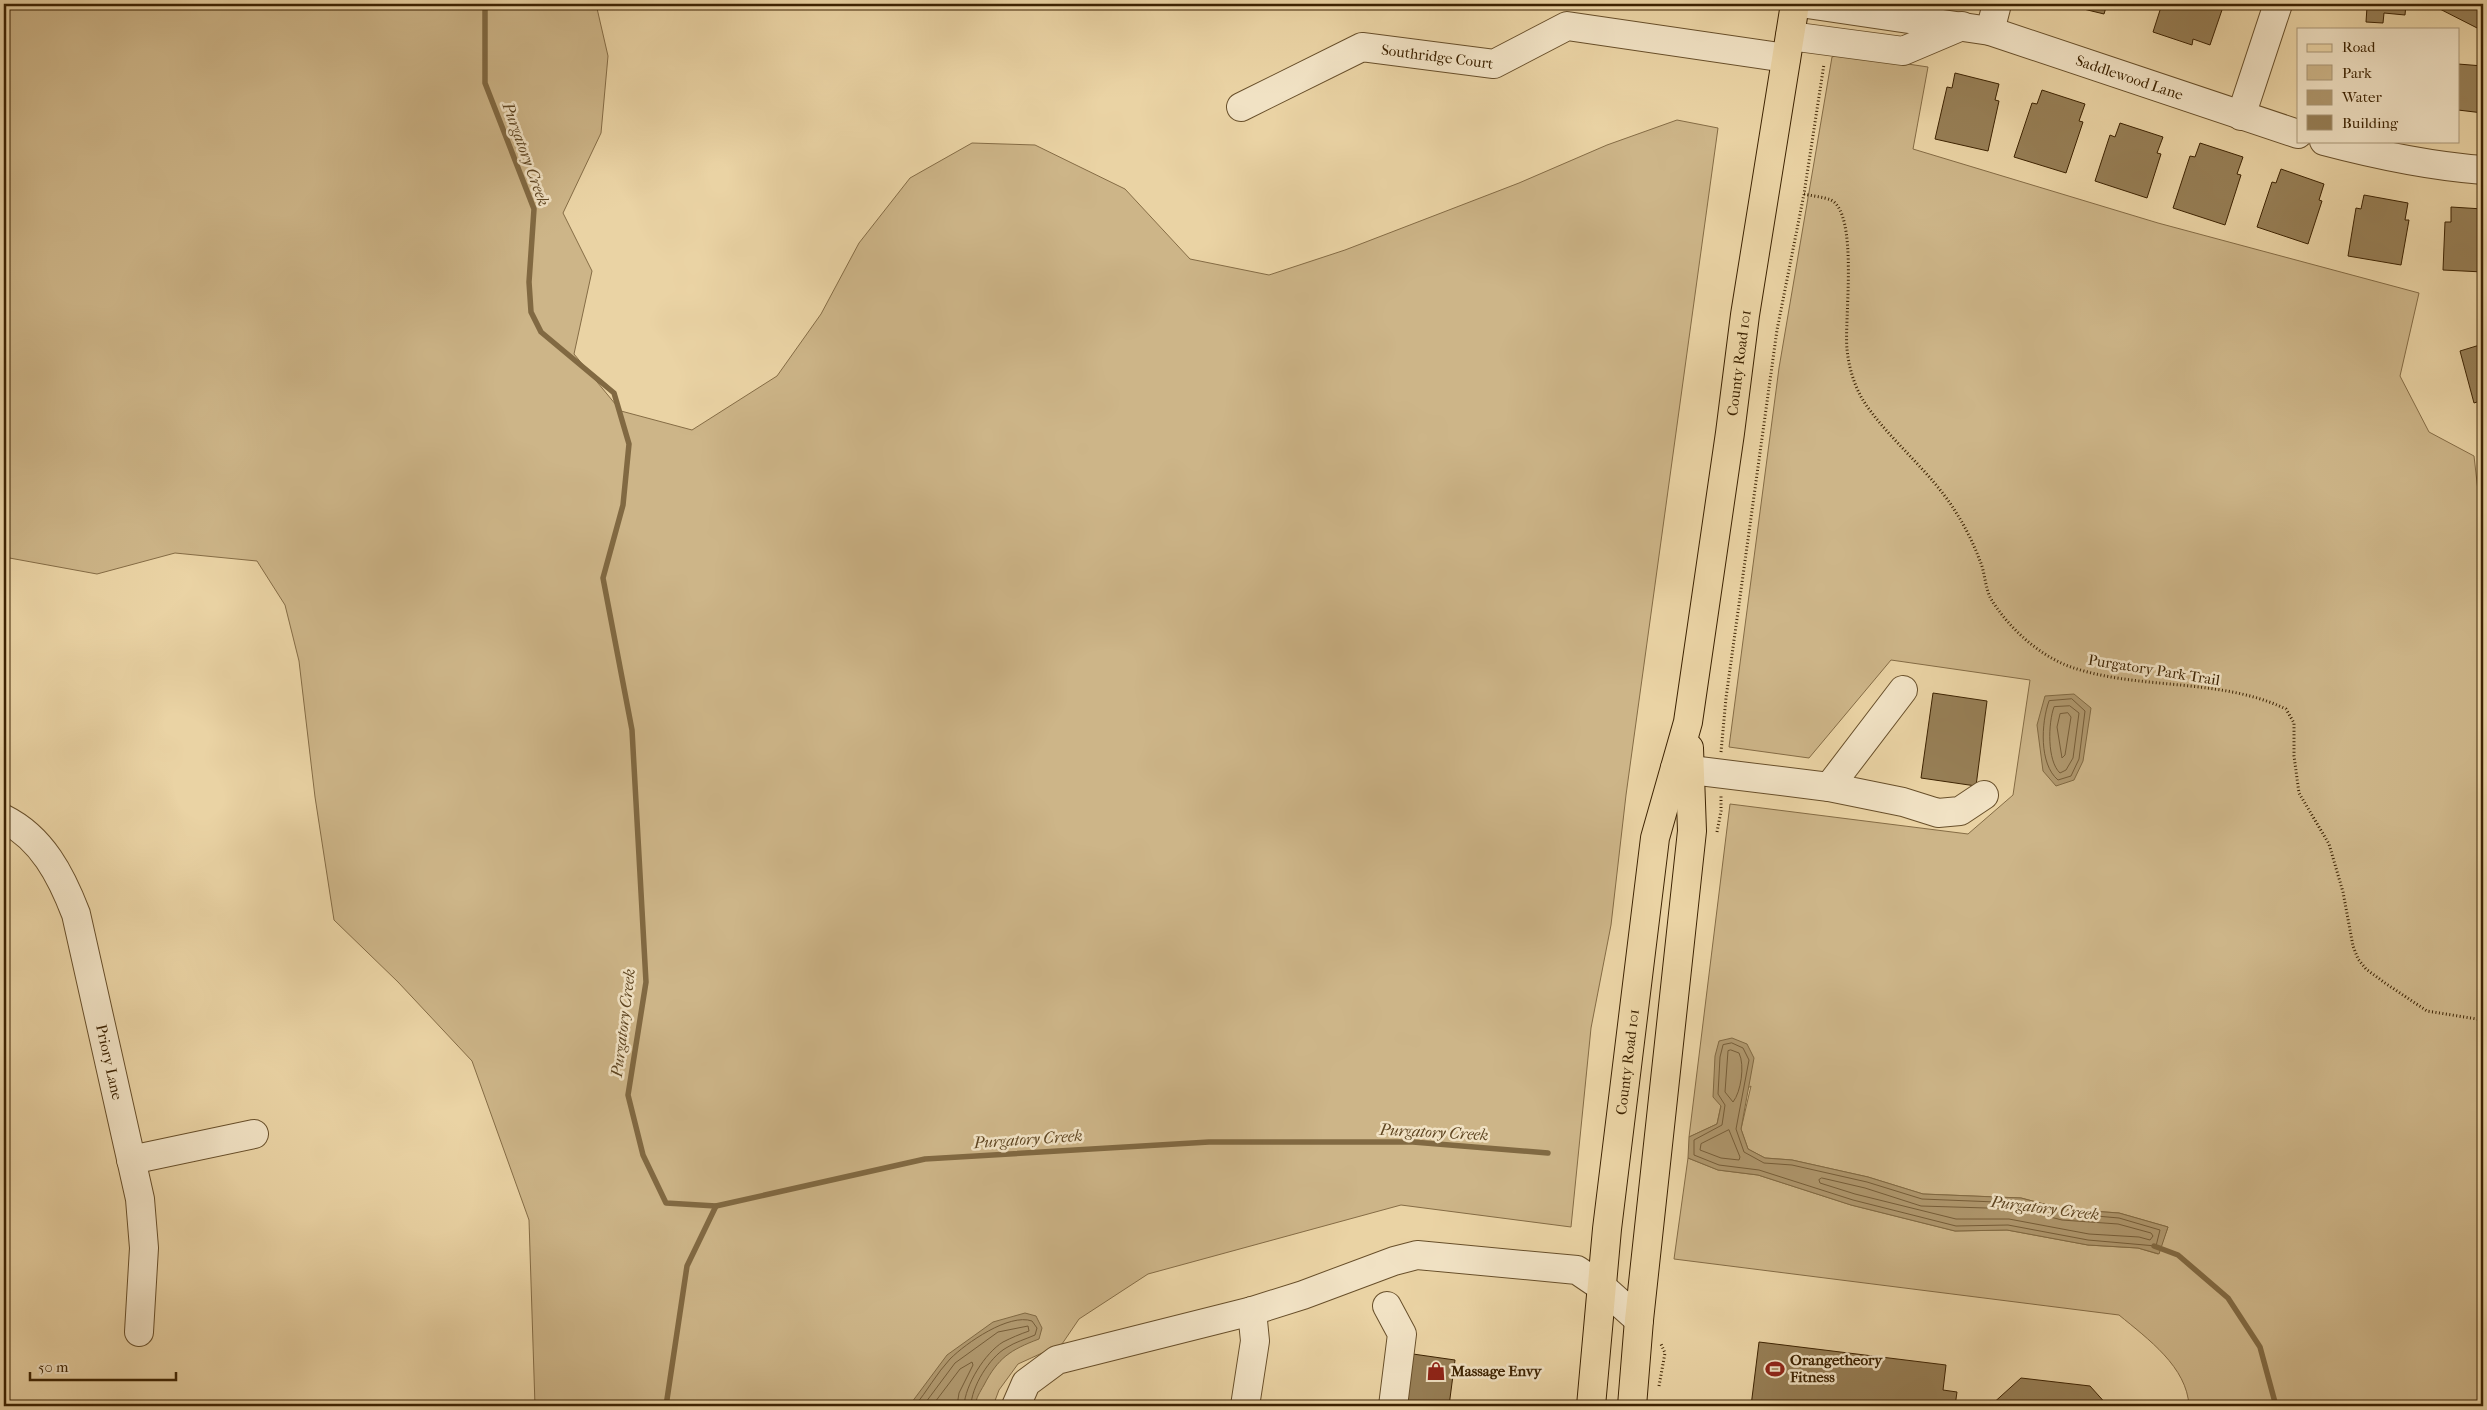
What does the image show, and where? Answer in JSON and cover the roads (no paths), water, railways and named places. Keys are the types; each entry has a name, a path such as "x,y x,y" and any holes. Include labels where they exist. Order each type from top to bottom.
{"main road":[{"name":"County Road 101","path":"1591,1406 1602,1287 1654,838 1682,769 1745,315 1795,4"},
{"name":"County Road 101","path":"1632,1406 1639,1320 1692,831 1682,769"}],"street":[{"name":"Saddlewood Lane","path":"1807,4 1990,31 2297,134"},
{"path":"1990,31 1997,4"},
{"path":"2241,116 2278,4"},
{"name":"Southridge Court","path":"1241,107 1362,47 1494,64 1567,26 1788,47"},
{"path":"1788,47 1826,42 1903,51 1962,26"},
{"path":"2328,142 2381,156 2452,168 2483,170"},
{"path":"1828,787 1903,690"},
{"path":"1682,769 1828,787 1903,802 1938,813 1960,811 1984,795"},
{"name":"Priory Lane","path":"4,819 17,826 44,851 63,880 72,905 140,1199 144,1248 139,1332"},
{"path":"131,1160 254,1134"},
{"path":"1016,1406 1026,1383 1056,1360 1252,1311 1303,1295 1394,1260 1417,1255 1577,1270 1602,1287 1639,1320"},
{"path":"1386,1306 1402,1334 1394,1406"},
{"path":"1245,1406 1255,1341 1252,1311"}],"water":[{"path":"2074,694 2091,708 2083,761 2074,780 2056,786 2043,771 2037,725 2045,696"},
{"path":"1732,1038 1747,1044 1754,1058 1741,1129 1748,1149 1765,1158 1792,1160 1868,1177 1923,1194 2021,1198 2063,1209 2119,1213 2168,1227 2159,1254 2138,1248 2088,1245 2007,1230 1955,1231 1851,1205 1758,1175 1718,1170 1688,1158 1689,1137 1717,1124 1721,1106 1713,1097 1715,1056 1719,1041"},
{"path":"1025,1313 1036,1316 1042,1328 1039,1339 1020,1347 1000,1361 981,1390 975,1406 909,1406 947,1355 993,1322"}],"waterway":[{"name":"Purgatory Creek","path":"485,4 485,83 534,209 529,282 531,312 541,332 614,393 629,444 623,505 603,578 632,730 646,982 628,1095 643,1155 666,1203 716,1206 925,1159 1209,1142 1413,1142 1548,1153"},
{"path":"666,1406 687,1266 716,1206"},
{"name":"Purgatory Creek","path":"2154,1246 2178,1255 2228,1298 2260,1347 2276,1406"}],"place":[{"name":"Orangetheory Fitness","path":"1775,1369"},
{"name":"Massage Envy","path":"1436,1371"}]}
